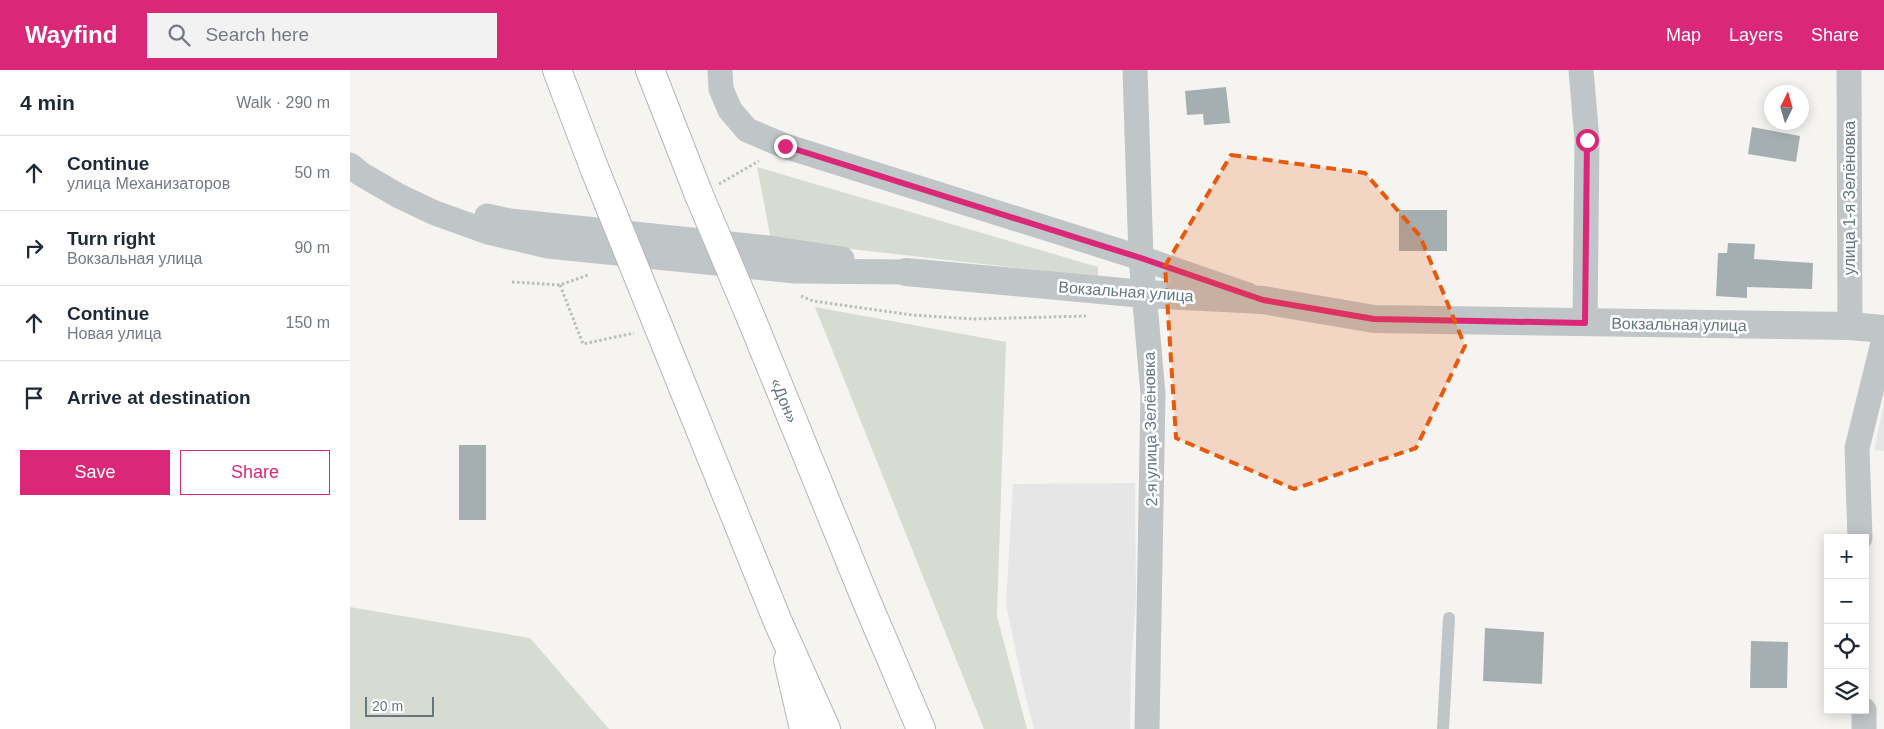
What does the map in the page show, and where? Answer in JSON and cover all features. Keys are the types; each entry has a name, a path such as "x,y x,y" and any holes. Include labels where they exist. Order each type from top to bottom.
{"main road":[{"path":"557,70 595,170 778,622 826,729"},
{"name":"«Дон»","path":"650,70 699,195 921,729"},
{"path":"778,622 804,729"}],"street":[{"path":"720,70 721,89 730,110 747,130 785,146 1141,258 1263,300"},
{"name":"2-я улица Зелёновка","path":"1135,70 1141,258 1153,394 1147,729"},
{"path":"1581,70 1587,140 1585,323"},
{"name":"улица 1-я Зелёновка","path":"1849,70 1850,326"},
{"path":"350,165 361,174 399,196 435,213 488,232 548,246 795,271 906,272"},
{"name":"Вокзальная улица","path":"906,272 1144,294 1263,300 1374,319 1850,326 1884,329"},
{"path":"1860,534 1858,448 1884,339"},
{"path":"1864,714 1864,729"}],"lane":[{"path":"1443,729 1449,618"}],"path":[{"path":"699,195 785,146"},
{"path":"512,282 560,285 596,273"},
{"path":"560,285 583,344 659,328"},
{"path":"796,294 813,301 912,315 974,319 1092,316"}],"highlighted area":[{"path":"1231,155 1365,173 1420,236 1465,346 1416,448 1294,489 1176,438 1165,266"}],"shaded area":[{"path":"757,167 1098,267 1098,277 771,240"},
{"path":"815,307 1006,342 997,616 1027,729 984,729"},
{"path":"1884,403 1884,451 1874,450"},
{"path":"1135,483 1136,600 1131,663 1130,729 1034,729 1006,604 1013,484"},
{"path":"350,607 530,638 609,729 350,729"}],"building":[{"path":"1226,87 1230,123 1204,125 1203,114 1187,115 1185,91"},
{"path":"1752,127 1800,136 1796,162 1748,154"},
{"path":"1399,210 1447,210 1447,251 1399,251"},
{"path":"1728,243 1755,244 1754,259 1813,263 1812,289 1747,287 1747,298 1716,296 1718,253 1727,253"},
{"path":"459,445 486,445 486,520 459,520"},
{"path":"1485,628 1544,632 1542,684 1483,681"},
{"path":"1751,641 1788,642 1787,688 1750,688"}],"route":[{"path":"785,146 1141,258 1263,300 1374,319 1585,323 1587,140"}]}
